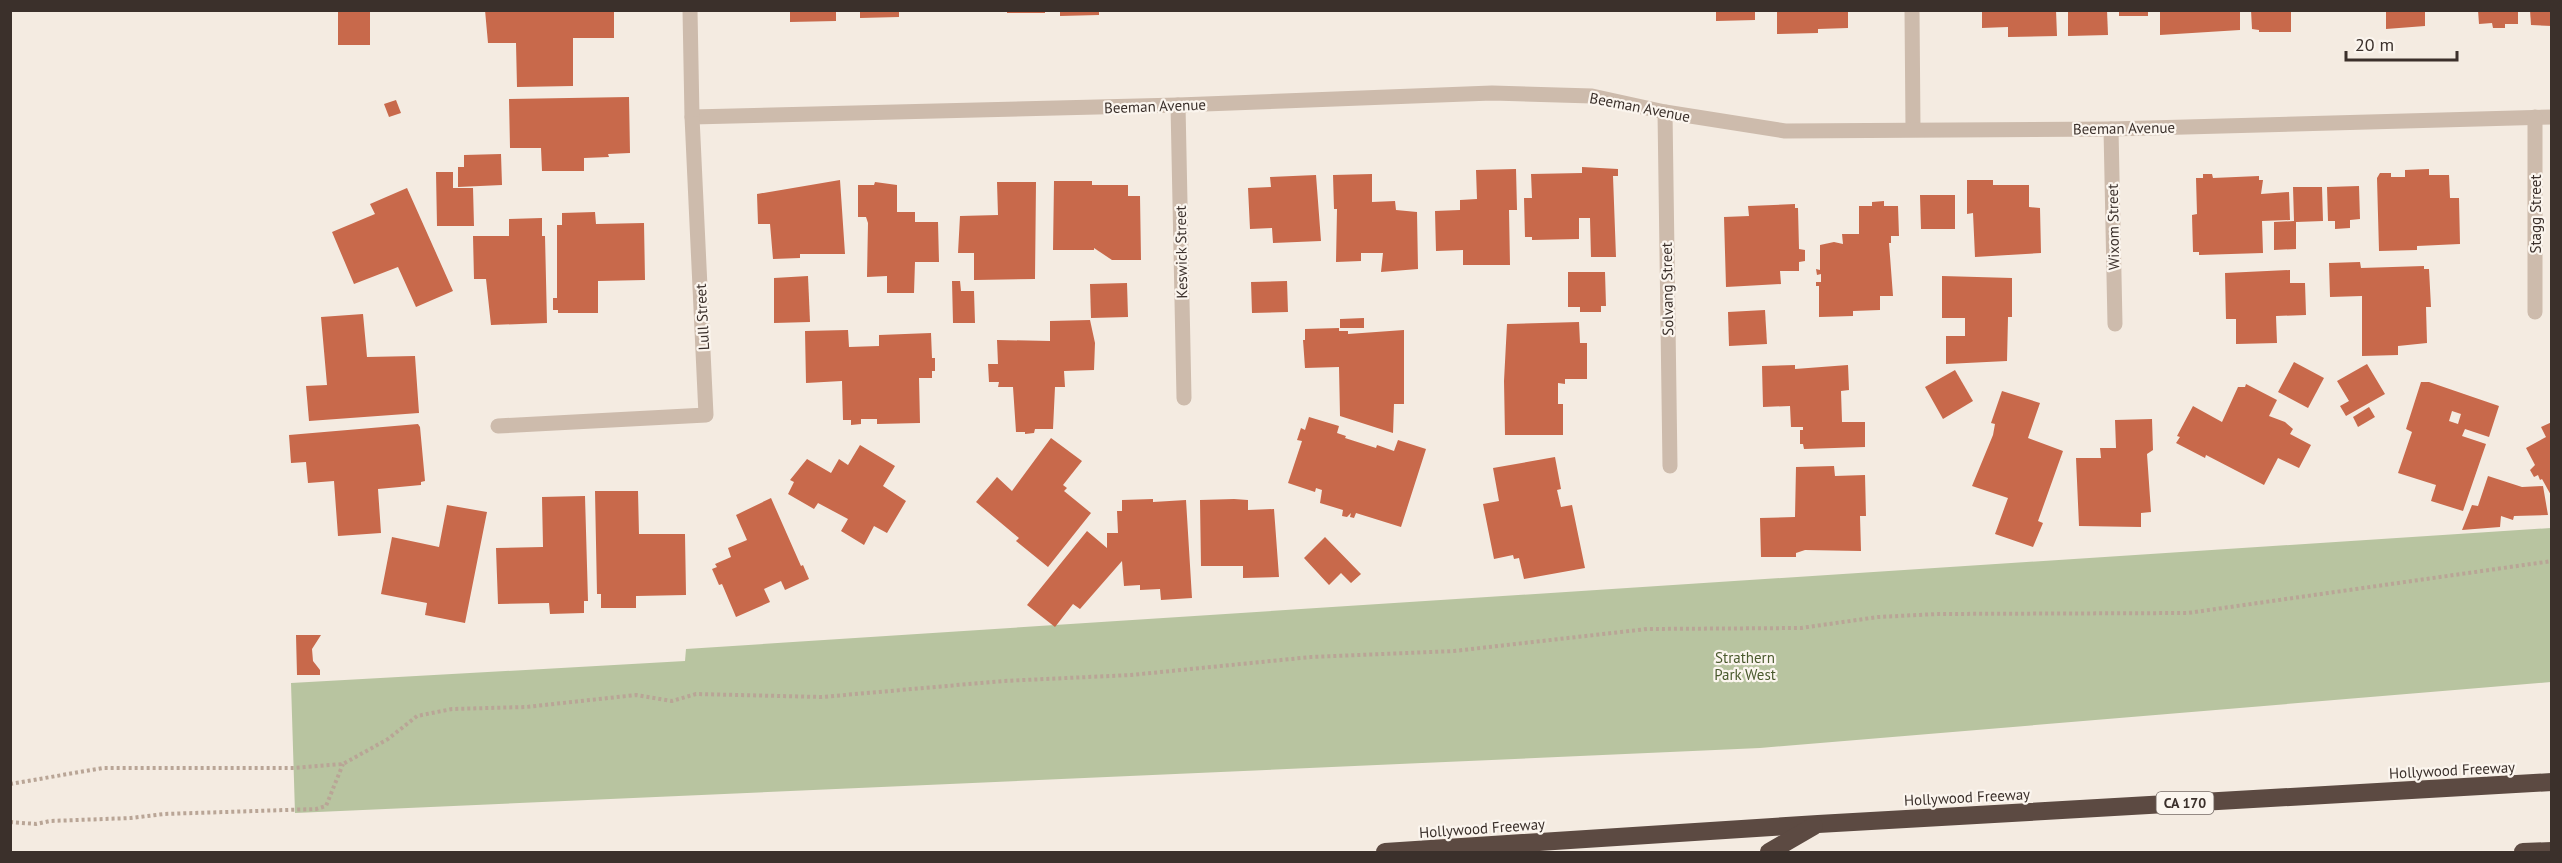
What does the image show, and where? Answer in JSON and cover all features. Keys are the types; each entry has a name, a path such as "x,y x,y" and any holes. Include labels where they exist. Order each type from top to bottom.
{"highway":[{"name":"Hollywood Freeway","path":"1385,852 1818,824 2552,782"},
{"path":"1768,852 1818,824"},
{"path":"2523,852 2552,850"}],"street":[{"name":"Lull Street","path":"498,426 706,415 692,117 690,10"},
{"path":"1912,10 1913,129"},
{"name":"Beeman Avenue","path":"692,117 1178,105 1492,93 1592,96 1665,112 1785,131 2111,129 2552,117"},
{"name":"Keswick Street","path":"1178,105 1184,398"},
{"name":"Solvang Street","path":"1665,112 1670,466"},
{"name":"Stagg Street","path":"2535,117 2535,312"},
{"name":"Wixom Street","path":"2111,129 2115,324"}],"path":[{"path":"10,784 103,768 294,768 343,764 388,739 417,716 428,711 570,704 636,695 672,701 696,694 822,697 1003,681 1131,675 1311,657 1454,651 1647,629 1801,628 1878,617 1937,614 2188,613 2552,561"},
{"path":"10,822 36,824 50,820 316,809 326,806 343,764"}],"green space":[{"name":"Strathern Park West","path":"2551,528 2551,682 1760,748 295,813 291,683 685,661 686,649"}],"building":[{"path":"338,10 370,10 370,45 338,45"},
{"path":"485,10 614,10 614,38 573,38 573,86 517,87 516,43 488,43"},
{"path":"790,10 836,10 836,21 790,22"},
{"path":"860,10 899,10 899,17 860,18"},
{"path":"1007,10 1045,10 1045,13 1007,13"},
{"path":"1060,10 1099,10 1099,15 1060,16"},
{"path":"1716,10 1755,10 1755,20 1716,21"},
{"path":"1777,10 1848,10 1848,28 1818,29 1818,33 1777,34"},
{"path":"1982,10 2056,10 2057,36 2008,37 2008,27 1982,28"},
{"path":"2068,10 2107,10 2108,35 2068,36"},
{"path":"2119,10 2148,10 2148,16 2119,16"},
{"path":"2160,10 2240,10 2240,30 2160,35"},
{"path":"2251,10 2291,10 2291,32 2259,32 2259,30 2252,29"},
{"path":"2386,10 2425,10 2425,26 2386,29"},
{"path":"2478,10 2518,10 2518,24 2505,24 2505,28 2493,28 2492,23 2479,24"},
{"path":"2530,10 2552,10 2552,26 2531,25"},
{"path":"629,97 630,153 584,158 584,171 542,171 541,148 510,148 509,99"},
{"path":"396,100 401,113 389,117 384,104"},
{"path":"501,154 502,185 458,187 458,167 464,167 464,155"},
{"path":"1582,167 1618,169 1618,176 1613,176 1616,257 1591,257 1590,218 1579,218 1579,239 1532,240 1532,237 1525,237 1524,198 1532,198 1531,174 1582,173"},
{"path":"1516,169 1517,210 1509,210 1510,265 1463,265 1463,250 1436,251 1435,211 1460,210 1460,200 1477,199 1476,170"},
{"path":"2429,169 2429,175 2449,175 2450,198 2459,198 2460,244 2417,246 2417,250 2379,251 2377,178 2380,173 2391,173 2391,177 2405,177 2405,170"},
{"path":"436,172 453,172 453,188 473,188 474,226 437,226"},
{"path":"1372,174 1372,202 1395,201 1396,210 1417,212 1418,269 1381,272 1383,253 1361,253 1361,261 1336,262 1337,209 1334,209 1333,175"},
{"path":"2203,174 2212,174 2213,178 2259,176 2259,180 2263,180 2261,194 2289,192 2290,220 2262,221 2263,253 2199,255 2199,252 2193,252 2192,215 2197,214 2196,178 2203,178"},
{"path":"1316,175 1321,241 1273,243 1272,228 1250,229 1248,188 1271,187 1270,177"},
{"path":"840,180 845,254 800,254 800,258 773,259 770,224 758,224 757,194"},
{"path":"1967,180 1993,180 1993,185 2029,185 2029,207 2040,208 2041,253 1975,257 1973,213 1967,214"},
{"path":"1054,181 1092,181 1092,185 1128,185 1128,196 1140,196 1141,260 1112,260 1094,248 1094,250 1053,250"},
{"path":"875,182 897,185 897,212 915,212 915,222 938,222 939,262 915,262 914,293 887,293 887,276 867,277 868,223 866,217 858,217 858,185 874,185"},
{"path":"997,182 1036,182 1035,279 974,280 974,253 958,253 960,216 998,215"},
{"path":"2359,186 2360,219 2350,220 2350,228 2335,229 2335,221 2328,221 2327,187"},
{"path":"2293,187 2322,187 2323,221 2296,222 2296,249 2274,250 2274,222 2294,221"},
{"path":"407,188 453,291 416,307 398,267 354,284 332,232 375,214 370,204"},
{"path":"1920,195 1955,195 1955,229 1921,229"},
{"path":"1884,201 1884,206 1898,206 1899,236 1891,236 1891,243 1889,243 1893,296 1880,296 1880,310 1853,311 1853,316 1819,317 1819,286 1816,286 1816,282 1821,282 1821,274 1817,275 1816,269 1820,270 1820,245 1834,242 1843,244 1842,234 1859,234 1859,206 1872,206 1872,202"},
{"path":"1795,204 1795,208 1798,208 1799,249 1805,250 1805,261 1799,262 1799,271 1780,271 1781,284 1726,287 1724,217 1749,216 1748,206"},
{"path":"595,212 596,224 644,223 645,280 598,281 598,313 558,313 558,310 553,310 553,298 557,298 557,225 562,225 562,213"},
{"path":"542,218 542,236 545,236 547,323 491,325 486,279 474,279 473,236 509,236 509,219"},
{"path":"2360,262 2361,268 2424,266 2424,269 2429,269 2431,307 2426,307 2427,343 2398,346 2398,355 2362,356 2362,296 2330,297 2329,263"},
{"path":"2290,270 2290,283 2305,283 2306,315 2276,316 2277,343 2236,344 2236,319 2226,319 2225,273"},
{"path":"1568,272 1605,272 1606,306 1601,306 1601,312 1580,312 1580,307 1568,307"},
{"path":"808,276 810,322 774,323 774,278"},
{"path":"1942,276 2012,278 2012,317 2008,317 2007,361 1946,364 1946,336 1965,336 1965,318 1942,318"},
{"path":"952,281 960,281 961,291 974,291 975,323 953,323"},
{"path":"1287,281 1288,312 1252,313 1251,282"},
{"path":"1127,283 1128,317 1091,318 1090,284"},
{"path":"1765,310 1767,344 1729,346 1728,312"},
{"path":"363,314 367,357 415,356 419,413 309,421 306,386 327,385 321,317"},
{"path":"1364,318 1364,328 1340,328 1340,319"},
{"path":"1090,320 1095,343 1094,370 1064,371 1065,387 1055,387 1053,429 1035,429 1034,433 1025,434 1025,432 1016,432 1013,387 998,387 999,382 989,382 988,364 998,364 997,340 1050,341 1050,321"},
{"path":"1579,322 1580,343 1587,343 1587,379 1565,379 1565,384 1558,383 1558,404 1563,404 1563,435 1505,435 1504,381 1507,324"},
{"path":"1339,328 1339,331 1348,331 1348,334 1404,330 1404,404 1394,404 1393,433 1340,416 1339,367 1305,368 1303,340 1305,340 1305,329"},
{"path":"848,330 849,347 879,346 879,335 931,333 935,371 932,371 932,378 919,378 920,423 877,424 877,419 861,419 861,424 851,425 851,420 843,420 842,381 806,383 805,331"},
{"path":"2294,362 2324,378 2308,408 2278,392"},
{"path":"2367,364 2385,394 2346,416 2340,406 2349,401 2337,381"},
{"path":"1795,365 1795,369 1848,365 1849,390 1841,391 1842,422 1865,422 1865,447 1804,449 1803,444 1800,444 1800,430 1803,430 1803,427 1791,427 1790,406 1763,407 1762,366"},
{"path":"1955,370 1973,401 1943,419 1925,387"},
{"path":"2421,382 2429,382 2499,406 2489,437 2465,429 2462,436 2486,444 2463,511 2431,501 2436,485 2398,473 2412,432 2406,429","holes":["2452,411 2461,414 2458,424 2449,421"]},
{"path":"2246,384 2277,400 2269,416 2285,422 2293,429 2290,434 2311,445 2299,468 2278,458 2264,485 2206,455 2205,458 2176,443 2180,437 2177,436 2193,406 2222,422 2238,387 2245,387"},
{"path":"2002,391 2040,403 2028,438 2063,451 2038,521 2043,523 2033,547 1995,534 2008,498 1972,486 1993,435 1995,424 1991,423"},
{"path":"2369,407 2375,417 2358,427 2353,417"},
{"path":"1309,417 1339,426 1337,433 1346,436 1345,438 1376,448 1377,445 1394,451 1398,440 1426,449 1401,527 1356,513 1354,518 1350,517 1351,513 1347,517 1342,516 1343,510 1320,503 1322,490 1316,488 1315,492 1288,483 1302,441 1297,440 1301,428 1305,430"},
{"path":"2152,419 2153,450 2147,454 2151,512 2141,513 2141,527 2079,526 2076,458 2101,458 2100,448 2116,448 2115,420"},
{"path":"2552,422 2552,497 2542,479 2540,480 2538,475 2534,477 2530,470 2535,465 2526,448 2546,437 2541,427"},
{"path":"418,424 425,481 421,482 421,485 378,489 381,533 338,536 334,481 308,483 306,462 291,463 289,435"},
{"path":"1051,438 1082,461 1063,485 1067,488 1064,491 1091,513 1048,567 1016,541 1019,538 976,502 997,477 1012,491"},
{"path":"860,445 895,466 883,486 906,501 887,533 874,526 864,545 841,531 848,519 818,503 814,509 788,494 794,482 790,480 807,459 831,473 839,459 848,465"},
{"path":"1555,457 1561,489 1557,490 1561,507 1572,505 1585,568 1524,579 1519,558 1514,559 1513,555 1494,559 1483,504 1499,501 1493,468"},
{"path":"1834,466 1835,476 1865,475 1866,516 1860,516 1861,551 1805,550 1796,553 1796,557 1761,557 1760,518 1795,517 1796,467"},
{"path":"2488,476 2522,487 2543,486 2548,515 2514,516 2513,520 2501,516 2500,527 2462,530 2472,505 2478,506"},
{"path":"595,491 638,491 639,534 685,534 686,595 636,596 636,608 601,608 601,594 597,594"},
{"path":"585,496 588,601 584,601 584,613 550,614 549,603 498,604 496,548 543,547 542,497"},
{"path":"771,498 809,579 785,590 781,581 764,589 770,602 736,617 722,584 719,585 712,569 717,567 715,564 731,557 728,548 747,540 736,515"},
{"path":"1153,499 1153,502 1186,500 1192,598 1161,600 1160,589 1140,590 1140,585 1124,586 1122,561 1080,609 1073,604 1055,627 1027,605 1087,531 1107,548 1107,533 1118,533 1117,511 1122,511 1122,500"},
{"path":"1200,500 1248,500 1248,510 1274,509 1279,577 1243,578 1243,566 1201,566"},
{"path":"447,505 487,512 465,623 425,615 427,603 381,594 392,537 439,547"},
{"path":"1325,537 1361,574 1351,583 1341,573 1329,585 1304,558"},
{"path":"296,635 321,635 312,649 313,661 320,670 320,675 297,675"}]}
